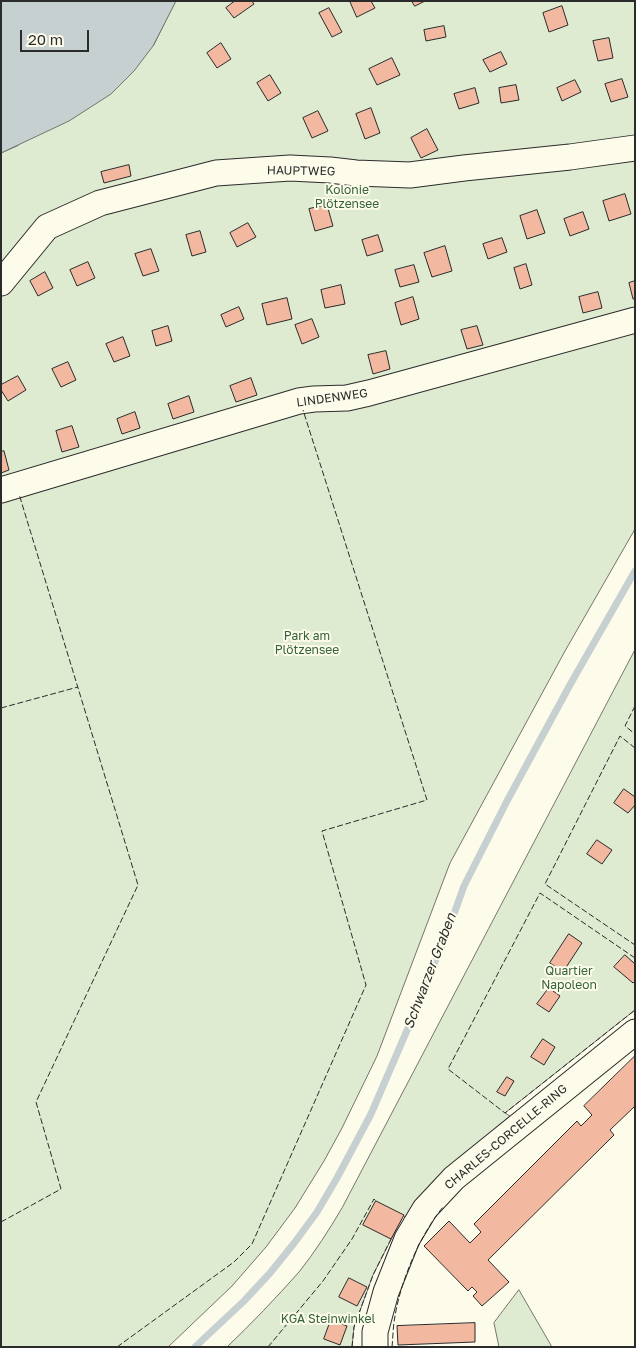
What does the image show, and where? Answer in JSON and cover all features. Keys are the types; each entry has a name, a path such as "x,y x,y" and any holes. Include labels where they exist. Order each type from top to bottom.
{"street":[{"name":"HAUPTWEG","path":"1,283 47,227 100,203 216,173 290,168 410,175 570,158 635,148"},
{"name":"LINDENWEG","path":"1,490 299,401 347,398 369,393 635,320"},
{"name":"CHARLES-CORCELLE-RING","path":"375,1347 376,1332 386,1292 407,1239 425,1209 454,1178 635,1032"}],"green space":[{"path":"176,1 635,1 635,529 565,651 450,863 377,1056 342,1128 295,1208 266,1247 232,1286 168,1347 1,1347 1,153 17,146 153,46"},
{"path":"635,650 635,1010 505,1113 510,1116 451,1167 408,1218 403,1216 373,1275 354,1327 352,1347 227,1347 299,1272 322,1241 342,1208"},
{"path":"519,1290 552,1347 499,1347 494,1323"}],"shaded area":[{"path":"1,1 176,1 153,46 134,71 111,94 69,121 1,153"}],"building":[{"path":"235,1 252,1 254,4 234,18 226,8"},
{"path":"350,1 371,1 375,8 357,17"},
{"path":"412,1 425,1 415,6"},
{"path":"562,6 568,25 549,32 543,13"},
{"path":"329,8 342,32 332,37 319,13"},
{"path":"444,26 446,37 426,41 424,30"},
{"path":"609,38 613,58 598,61 593,41"},
{"path":"221,43 231,59 217,68 207,53"},
{"path":"501,52 507,64 490,72 483,60"},
{"path":"392,58 400,75 377,85 369,69"},
{"path":"270,75 281,93 268,101 257,83"},
{"path":"622,79 628,97 611,102 605,84"},
{"path":"575,80 581,92 562,101 557,88"},
{"path":"516,85 519,100 501,103 499,88"},
{"path":"475,88 479,103 459,109 454,94"},
{"path":"371,108 380,133 365,139 356,114"},
{"path":"318,111 328,131 312,138 303,118"},
{"path":"427,129 438,150 421,158 411,138"},
{"path":"129,165 131,176 104,183 101,172"},
{"path":"625,194 631,214 609,221 603,201"},
{"path":"327,205 333,226 315,231 309,209"},
{"path":"537,210 545,233 527,239 520,216"},
{"path":"583,212 589,229 570,236 564,219"},
{"path":"248,223 256,237 237,247 230,233"},
{"path":"200,231 206,252 192,256 186,235"},
{"path":"378,235 383,251 367,256 362,240"},
{"path":"502,238 507,252 488,259 483,244"},
{"path":"445,246 452,271 432,277 424,253"},
{"path":"151,249 159,271 143,276 135,254"},
{"path":"88,262 95,278 77,286 70,270"},
{"path":"526,264 532,285 520,289 514,268"},
{"path":"414,265 419,282 400,287 395,270"},
{"path":"45,272 53,288 38,296 30,281"},
{"path":"635,281 635,299 633,299 629,283"},
{"path":"341,285 345,304 325,308 321,290"},
{"path":"598,292 602,308 583,313 579,297"},
{"path":"413,297 419,319 401,325 395,303"},
{"path":"287,298 292,319 267,325 262,304"},
{"path":"239,307 244,319 226,327 221,315"},
{"path":"312,319 319,337 302,344 295,325"},
{"path":"168,326 172,341 156,346 152,331"},
{"path":"477,326 483,345 467,349 461,330"},
{"path":"123,337 130,356 114,362 106,344"},
{"path":"386,351 390,369 373,374 368,355"},
{"path":"68,362 76,380 61,387 52,369"},
{"path":"18,376 26,390 8,401 1,390 1,385"},
{"path":"251,378 257,395 236,402 230,386"},
{"path":"189,396 194,412 173,419 168,404"},
{"path":"135,412 140,428 122,434 117,419"},
{"path":"72,426 79,447 62,452 56,431"},
{"path":"4,451 9,470 1,473 1,452"},
{"path":"624,789 635,797 635,805 628,813 614,803"},
{"path":"597,840 612,850 602,864 587,854"},
{"path":"569,934 582,943 563,972 550,963"},
{"path":"625,955 635,964 635,981 633,983 614,967"},
{"path":"549,988 560,996 549,1012 537,1004"},
{"path":"543,1039 555,1047 544,1065 531,1057"},
{"path":"635,1056 635,1106 610,1130 614,1135 488,1260 509,1282 482,1306 473,1296 477,1292 472,1287 468,1291 424,1246 449,1221 470,1243 481,1232 474,1224 577,1121 581,1126 592,1115 584,1106"},
{"path":"507,1077 514,1081 505,1096 497,1092"},
{"path":"376,1201 404,1215 391,1239 363,1225"},
{"path":"349,1278 367,1287 357,1306 339,1297"},
{"path":"331,1320 347,1326 340,1345 324,1339"},
{"path":"475,1323 475,1342 398,1345 397,1326"}],"waterway":[{"name":"Schwarzer Graben","path":"195,1347 244,1301 270,1273 317,1212 337,1178 371,1114 408,1028 464,886 507,801 571,683 635,571"}],"fence":[{"path":"117,1347 234,1262 252,1244 366,985 322,831 427,800 303,410"},
{"path":"1,1222 61,1189 36,1102 138,885 19,494"},
{"path":"1,708 78,687"},
{"path":"635,706 625,726 635,734"},
{"path":"635,748 620,736 545,884 635,945"},
{"path":"635,958 540,893 448,1069 505,1113 635,1010"},
{"path":"268,1347 323,1281 352,1239 374,1199 376,1201"},
{"path":"392,1347 395,1316 407,1273 419,1244 443,1207"},
{"path":"352,1347 354,1327 373,1275 391,1239"}],"park label":[{"name":"Kolonie Plötzensee","path":"347,197"},
{"name":"Park am Plötzensee","path":"307,643"},
{"name":"Quartier Napoleon","path":"569,978"},
{"name":"KGA Steinwinkel","path":"328,1319"}]}
